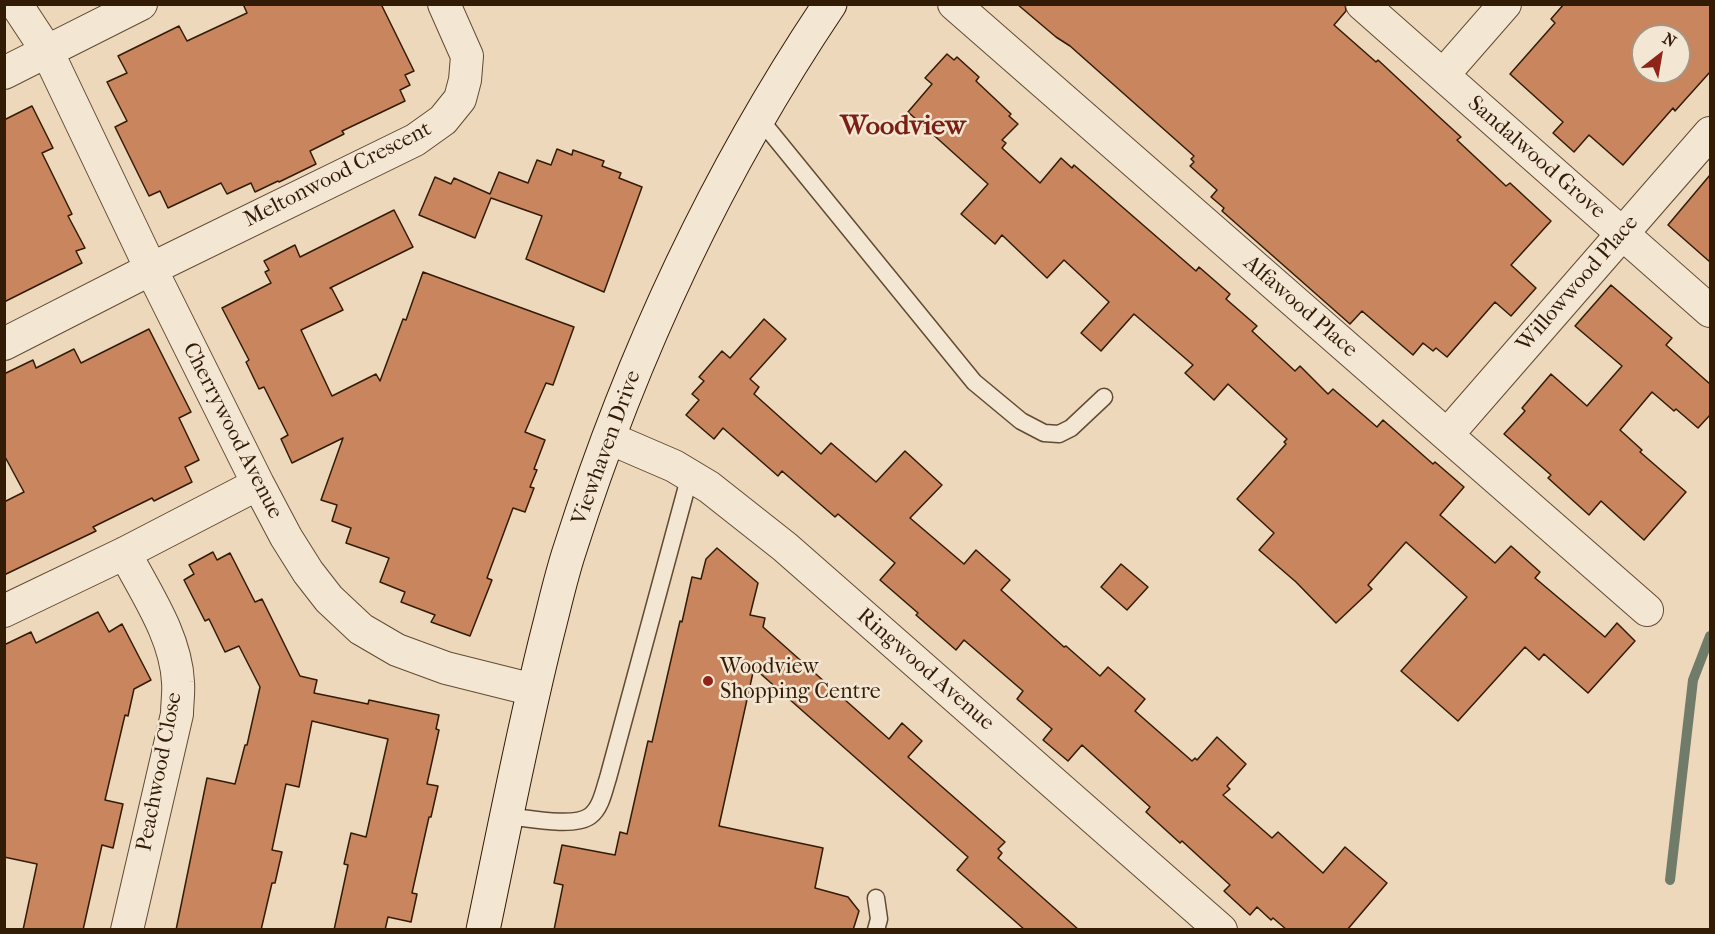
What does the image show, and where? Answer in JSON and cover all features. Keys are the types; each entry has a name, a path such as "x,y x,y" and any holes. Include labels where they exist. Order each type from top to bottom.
{"street":[{"name":"Cherrywood Avenue","path":"16,4 47,51 151,269 258,484 286,537 308,572 329,599 361,628 397,650 446,668 534,690"},
{"path":"4,73 141,4"},
{"name":"Meltonwood Crescent","path":"4,344 151,269 415,140 443,120 460,99 465,80 467,56 444,4"},
{"name":"Viewhaven Drive","path":"483,930 534,690 569,550 609,438 653,327 713,202 794,58 830,4"},
{"name":"Alfawood Place","path":"954,4 1647,610"},
{"name":"Sandalwood Grove","path":"1362,4 1710,310"},
{"path":"1443,75 1505,4"},
{"name":"Willowwood Place","path":"1447,435 1710,133"},
{"name":"Ringwood Avenue","path":"609,438 690,475 709,487 785,547 1221,930"},
{"path":"4,611 258,484"},
{"name":"Peachwood Close","path":"125,552 165,630 178,681 177,714 127,930"}],"lane":[{"path":"759,118 974,382 1021,421 1044,434 1059,435 1071,428 1104,398"},
{"path":"507,816 563,822 581,820 591,816 597,807 608,778 690,475"},
{"path":"876,898 879,920 876,930"}],"building":[{"path":"243,4 381,4 414,71 405,75 410,85 400,90 405,101 342,131 344,134 310,151 316,164 279,182 255,192 251,183 227,194 221,183 168,208 160,191 149,196 115,127 127,121 107,82 127,73 118,56 179,26 187,41 247,13"},
{"path":"1017,4 1345,4 1346,11 1334,25 1376,62 1378,60 1461,137 1457,140 1506,186 1510,183 1551,221 1511,265 1536,288 1511,316 1495,302 1447,357 1436,348 1433,351 1423,343 1413,355 1362,311 1350,324 1222,211 1224,208 1211,197 1217,190 1190,166 1194,162 1191,159 1194,156 1070,46"},
{"path":"1564,4 1710,4 1710,72 1675,111 1673,108 1623,165 1589,135 1574,152 1553,133 1563,122 1510,74 1555,23 1551,19"},
{"path":"947,54 954,60 957,57 979,77 976,81 1011,114 1009,116 1018,124 1002,140 1006,143 1002,148 1040,183 1061,158 1072,168 1074,165 1196,271 1199,267 1230,294 1226,299 1257,326 1252,331 1295,371 1300,366 1328,394 1333,389 1377,427 1383,420 1433,464 1435,462 1464,487 1440,515 1495,563 1511,546 1540,572 1535,578 1605,637 1617,623 1635,641 1588,693 1544,654 1539,660 1525,647 1458,721 1401,671 1467,597 1406,542 1368,585 1372,589 1336,623 1296,582 1259,550 1274,533 1237,499 1286,444 1284,442 1287,439 1228,384 1214,400 1185,373 1193,365 1134,314 1101,351 1081,333 1109,302 1064,260 1047,278 1002,235 995,244 961,214 988,184 908,112 932,84 925,78"},
{"path":"32,106 53,148 42,153 72,214 68,216 85,248 76,251 82,263 4,302 4,120"},
{"path":"557,149 572,155 573,150 604,161 602,166 621,173 619,178 642,187 604,292 526,259 542,216 491,198 475,238 419,215 435,177 451,184 454,178 490,194 499,172 528,183 537,160 551,165"},
{"path":"1710,175 1710,262 1668,225"},
{"path":"394,210 413,247 330,288 343,310 301,330 332,396 376,374 380,381 403,319 406,320 423,272 574,327 553,385 546,383 525,432 545,440 534,469 537,470 530,487 534,488 525,512 513,508 487,578 492,580 470,636 431,622 435,615 401,602 405,592 380,582 389,558 346,543 351,528 332,521 337,505 321,500 343,438 292,463 281,439 288,435 264,387 259,389 246,362 249,360 222,308 271,283 265,272 269,270 264,261 295,245 300,257"},
{"path":"1611,285 1672,338 1666,345 1710,384 1710,415 1698,428 1652,392 1620,430 1642,450 1640,452 1686,492 1644,540 1601,501 1589,515 1548,478 1551,475 1504,434 1525,411 1522,408 1551,374 1587,406 1622,366 1575,326"},
{"path":"764,319 786,339 750,379 759,387 754,394 821,454 831,443 876,482 905,451 942,485 910,518 964,564 976,550 1010,580 1001,590 1064,647 1066,646 1100,676 1108,667 1145,699 1135,711 1192,761 1195,758 1197,760 1217,737 1246,764 1227,786 1230,789 1223,795 1272,838 1278,832 1323,873 1345,847 1387,883 1347,930 1287,930 1257,907 1250,915 1224,891 1230,885 1146,812 1150,807 1082,745 1068,761 1043,740 1052,729 1017,699 1023,691 964,640 956,650 880,580 895,563 838,514 835,517 782,471 778,476 723,428 714,439 686,415 699,400 692,394 704,381 699,377 722,351 730,358"},
{"path":"149,329 191,412 179,418 199,460 185,467 192,482 154,501 152,498 93,527 96,531 4,575 4,502 24,492 4,455 4,374 33,360 36,368 74,349 81,363"},
{"path":"717,548 758,583 750,615 765,618 763,627 889,739 902,723 922,741 908,757 1005,842 998,849 1002,853 998,858 1079,930 1025,930 957,870 968,857 754,668 719,826 823,848 815,888 848,897 859,911 853,930 554,930 563,885 554,883 562,845 615,855 620,832 627,834 648,741 652,742 692,577 701,579 706,559"},
{"path":"213,552 217,560 230,553 255,602 262,599 300,676 317,680 314,693 368,704 369,700 439,715 436,729 439,730 427,784 438,786 412,893 417,894 411,922 388,917 385,930 334,930 348,865 344,864 351,833 366,837 388,739 312,721 299,787 286,784 272,850 282,852 261,930 176,930 207,778 235,784 245,745 247,745 260,687 239,646 225,652 209,619 205,621 184,580 194,574 189,565"},
{"path":"1121,564 1148,587 1127,610 1101,587"},
{"path":"98,612 109,632 122,624 151,680 134,689 128,716 125,715 105,800 123,804 113,848 102,845 83,930 23,930 37,864 4,857 4,645 31,632 36,643"}],"waterway":[{"path":"1670,880 1693,680 1710,636"}],"place":[{"name":"Woodview Shopping Centre","path":"708,681"}],"district":[{"name":"Woodview","path":"903,127"}]}
